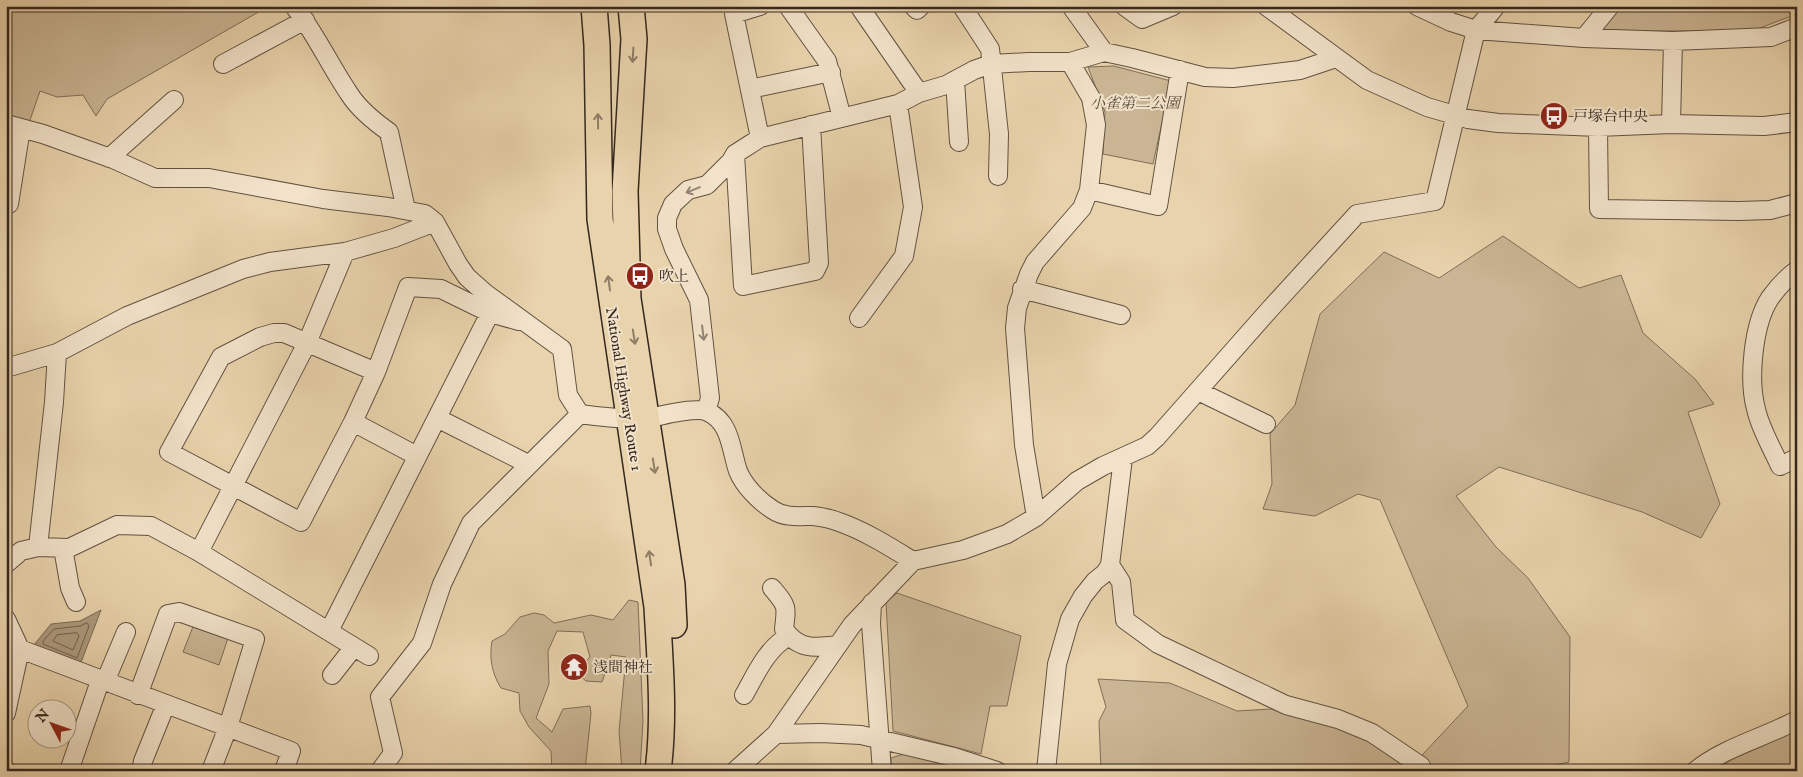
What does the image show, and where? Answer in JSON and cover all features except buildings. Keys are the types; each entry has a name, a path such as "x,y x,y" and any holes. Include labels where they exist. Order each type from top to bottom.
{"highway":[{"name":"National Highway Route 1","path":"594,6 597,45 600,219 637,418 672,585 676,669 672,771"},
{"name":"National Highway Route 1","path":"631,6 634,39 625,191 628,290 637,418 657,607 661,667 658,771"}],"street":[{"path":"760,6 734,14 760,138"},
{"path":"788,6 827,60 842,118"},
{"path":"859,6 919,92"},
{"path":"913,6 917,10 921,6"},
{"path":"962,6 990,49 999,134 998,176"},
{"path":"1071,6 1104,52"},
{"path":"1124,6 1142,20 1173,6"},
{"path":"1266,6 1367,80 1427,107 1468,119 1498,123 1598,127 1671,124 1764,126 1797,122"},
{"path":"1417,6 1452,22 1476,30 1584,38 1673,41 1771,37 1797,27"},
{"path":"735,771 776,734 852,625 913,561 964,550 1007,534 1036,517 1077,481 1103,466 1147,446 1158,437 1270,309 1357,214 1434,201 1476,30 1496,6"},
{"path":"1584,38 1610,6"},
{"path":"223,64 300,13 351,97 378,124 389,132 406,210"},
{"path":"1671,124 1673,41"},
{"path":"706,411 710,398 699,300 674,249 667,229 667,218 673,204 688,190 707,185 733,157 760,138 898,104 919,92 946,85 974,70 991,64 1070,62 1104,52 1206,77 1233,78 1300,70 1336,58"},
{"path":"1036,517 1024,445 1015,328 1017,308 1022,290 1035,262 1082,208 1089,190 1096,126 1091,98 1070,62"},
{"path":"1089,190 1158,206 1180,70"},
{"path":"750,89 830,72"},
{"path":"955,80 958,142"},
{"path":"108,158 150,113 174,100"},
{"path":"859,318 904,256 913,207 898,104"},
{"path":"733,157 743,286 815,271 819,263 811,125"},
{"path":"9,204 13,126 108,158 155,178 209,178 322,199 425,214 435,222 467,277 485,293 562,349 568,395 580,414 637,418 686,411 706,411 717,418 729,437 738,472 750,490 774,511 792,517 816,516 839,522 865,534 913,561"},
{"path":"1598,127 1599,209 1739,211 1770,210 1797,203"},
{"path":"6,368 57,353 126,316 243,269 270,262 345,252 394,238 435,222"},
{"path":"199,552 307,343 345,252"},
{"path":"1797,270 1785,279 1770,299 1761,319 1754,350 1751,384 1756,411 1780,466 1797,458"},
{"path":"376,372 284,333 274,333 260,337 221,357 169,452 301,522 353,422 376,372 408,287 441,289 490,313 528,323"},
{"path":"1022,290 1121,315"},
{"path":"329,631 490,313"},
{"path":"38,547 54,402 57,353"},
{"path":"1198,391 1266,424"},
{"path":"380,771 393,753 380,697 422,643 442,584 471,523 580,414"},
{"path":"437,418 528,464"},
{"path":"353,422 418,456"},
{"path":"1046,771 1057,664 1070,619 1094,581 1105,573 1110,565 1123,458"},
{"path":"6,564 21,551 38,547 69,548 118,524 151,526 199,552 369,656"},
{"path":"63,548 68,594"},
{"path":"1110,565 1121,582 1125,620 1158,644 1286,705 1338,719 1372,733 1421,766"},
{"path":"772,588 787,609 784,629 791,640 806,646 823,647 838,645"},
{"path":"872,603 871,624 882,771"},
{"path":"138,695 168,614 179,612 255,639 228,727 211,771"},
{"path":"6,619 20,649 6,713"},
{"path":"69,771 102,682 126,632"},
{"path":"744,695 766,658 780,641 789,636"},
{"path":"332,675 354,647"},
{"path":"20,649 102,682 291,750 284,771"},
{"path":"142,771 143,761 166,704"},
{"path":"1695,771 1706,762 1797,720"},
{"path":"776,734 862,735 954,757 997,771"}],"green space":[{"path":"6,6 269,6 107,99 96,116 83,95 57,97 40,91 28,126 6,119"},
{"path":"1621,6 1791,6 1797,11 1797,14 1752,31 1599,31"},
{"name":"小雀第二公園","path":"1114,66 1171,81 1153,164 1103,154 1105,112 1088,67"},
{"path":"1503,236 1579,288 1621,275 1643,333 1695,379 1714,404 1688,412 1720,504 1701,538 1642,512 1499,467 1456,496 1496,547 1528,578 1570,637 1569,762 1529,771 1101,771 1099,721 1106,707 1098,679 1170,683 1237,711 1271,709 1357,733 1409,769 1468,706 1380,500 1358,494 1315,516 1263,509 1272,484 1270,434 1295,405 1320,314 1384,252 1439,278"},
{"path":"897,593 1021,636 1007,706 990,706 981,754 893,731 886,602"},
{"path":"629,600 638,602 643,721 640,771 622,771 619,731 626,657 611,655 602,682 586,681 580,676 581,666 590,657 583,632 557,631 548,651 549,684 536,718 552,732 563,709 590,706 591,713 585,771 552,771 551,751 529,727 520,711 519,693 501,688 495,677 491,654 492,641 505,634 520,617 534,613 544,615 554,623 591,615 613,620"},
{"path":"194,624 229,635 219,665 183,652"},
{"path":"1797,726 1797,771 1716,771 1737,755"},
{"path":"904,754 968,771 892,771 891,758"}],"water":[{"path":"101,610 80,665 33,646 51,624 80,621"}],"place":[{"name":"戸塚台中央","path":"1554,116"},
{"name":"吹上","path":"640,276"},
{"name":"浅間神社","path":"574,667"}]}
